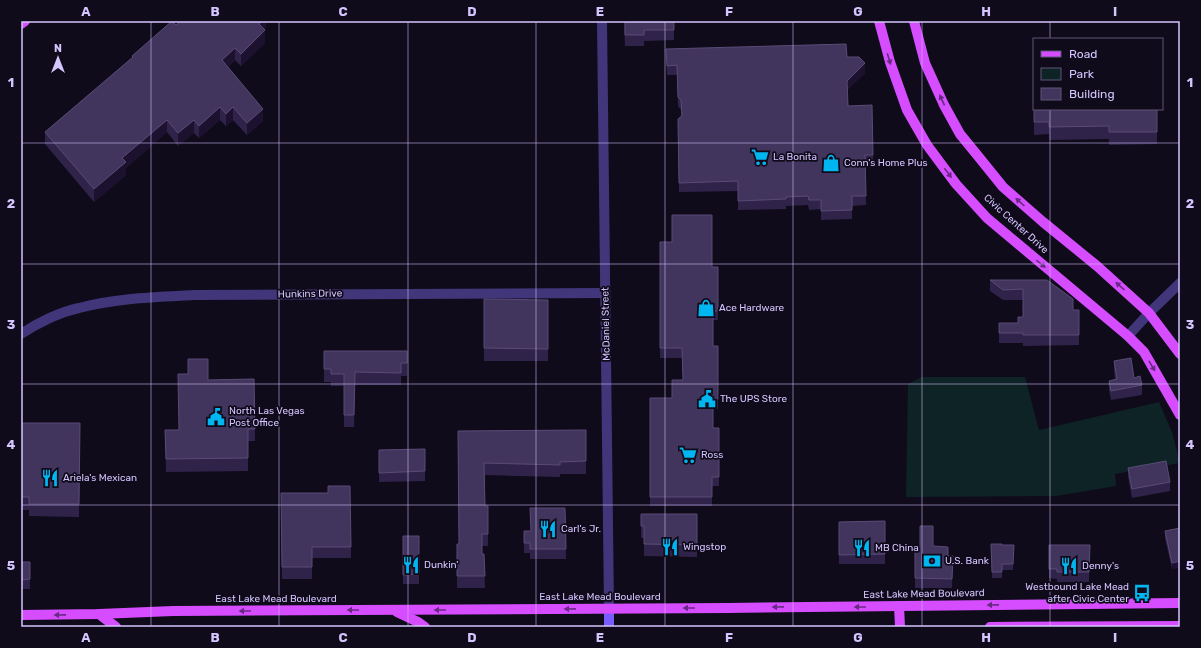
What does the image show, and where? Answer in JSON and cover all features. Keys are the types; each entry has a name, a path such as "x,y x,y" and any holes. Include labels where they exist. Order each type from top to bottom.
{"main road":[{"path":"21,24 25,21"},
{"name":"Civic Center Drive","path":"878,21 890,62 907,110 927,145 956,184 987,218 1128,336 1144,352 1180,415"},
{"name":"Civic Center Drive","path":"914,21 925,63 944,105 960,134 1003,187 1149,312 1180,354"},
{"name":"East Lake Mead Boulevard","path":"21,615 173,611 609,609 1180,603"},
{"path":"899,606 900,627"},
{"path":"392,610 425,627"},
{"path":"99,614 116,627"},
{"path":"990,627 1180,626"}],"street":[{"name":"McDaniel Street","path":"602,21 609,627"},
{"path":"1128,336 1149,312 1180,284"},
{"name":"Hunkins Drive","path":"21,334 56,316 79,308 138,299 210,295 605,293"}],"green space":[{"path":"922,377 1025,377 1039,430 1159,402 1172,432 1180,463 1115,474 1116,486 1056,496 906,497 908,384"}],"building":[{"path":"172,21 176,25 181,21 262,21 259,24 265,30 241,54 235,48 222,60 263,109 247,123 233,107 226,114 220,107 199,126 194,120 178,133 167,120 122,158 126,162 94,189 45,132 133,57 132,56"},
{"path":"625,21 674,21 674,30 644,30 644,35 625,35"},
{"path":"846,44 847,57 859,57 865,63 847,81 848,106 872,105 873,155 865,155 866,196 852,196 852,210 821,211 821,200 809,200 808,196 786,197 786,199 738,201 738,181 679,183 678,119 682,116 681,100 678,97 677,65 667,66 666,49"},
{"path":"1034,110 1157,110 1157,132 1109,132 1109,126 1049,127 1049,122 1034,122"},
{"path":"672,215 712,215 712,267 718,267 718,311 713,311 713,346 718,346 718,399 713,399 713,428 719,428 719,477 712,477 712,497 650,497 650,398 672,398 672,380 683,380 682,348 660,348 660,242 672,242"},
{"path":"990,280 1047,280 1073,299 1073,310 1079,310 1079,335 1023,335 1023,333 999,333 999,323 1018,323 1018,317 1023,317 1023,289 1003,290"},
{"path":"484,299 548,300 548,349 484,348"},
{"path":"324,351 407,351 407,363 401,363 401,373 355,372 354,415 344,415 344,374 331,374 331,369 324,369"},
{"path":"1131,358 1134,378 1140,376 1142,385 1111,391 1109,381 1117,379 1114,361"},
{"name":"North Las Vegas Post Office","path":"188,359 208,359 208,380 254,379 255,429 248,429 248,458 166,459 165,430 179,430 178,374 188,374"},
{"name":"Ariela's Mexican","path":"21,423 80,423 79,504 29,504 29,497 21,497"},
{"path":"586,430 586,461 560,462 560,465 484,463 485,506 488,506 488,534 482,534 482,554 484,554 485,576 457,576 457,544 459,544 458,431"},
{"path":"425,449 425,471 379,473 379,450"},
{"path":"1166,461 1170,482 1132,489 1128,468"},
{"path":"328,486 350,486 351,547 312,547 312,567 282,567 281,493 328,493"},
{"name":"Carl's Jr.","path":"530,508 565,508 566,549 530,549 530,543 524,543 524,531 531,531"},
{"path":"641,514 697,514 697,545 644,544 644,526 641,526"},
{"name":"MB China","path":"885,521 885,554 839,555 839,522"},
{"name":"U.S. Bank","path":"920,526 933,526 933,546 948,547 948,556 953,556 952,579 915,578 915,547 920,547"},
{"path":"1180,528 1180,561 1172,563 1165,531"},
{"name":"Dunkin'","path":"403,536 419,536 419,574 403,575"},
{"path":"991,544 1014,545 1013,564 1002,564 1002,572 992,572"},
{"name":"Denny's","path":"1049,545 1090,545 1089,572 1057,572 1057,569 1049,569"},
{"path":"21,562 30,562 30,579 21,580"}],"place":[{"name":"La Bonita","path":"760,157"},
{"name":"Conn's Home Plus","path":"831,163"},
{"name":"Ace Hardware","path":"706,308"},
{"name":"The UPS Store","path":"707,399"},
{"name":"North Las Vegas Post Office","path":"216,417"},
{"name":"Ross","path":"688,455"},
{"name":"Ariela's Mexican","path":"50,478"},
{"name":"Carl's Jr.","path":"548,529"},
{"name":"Wingstop","path":"670,547"},
{"name":"MB China","path":"862,548"},
{"name":"U.S. Bank","path":"932,561"},
{"name":"Dunkin'","path":"411,565"},
{"name":"Denny's","path":"1069,566"},
{"name":"Westbound Lake Mead after Civic Center","path":"1142,593"}]}
